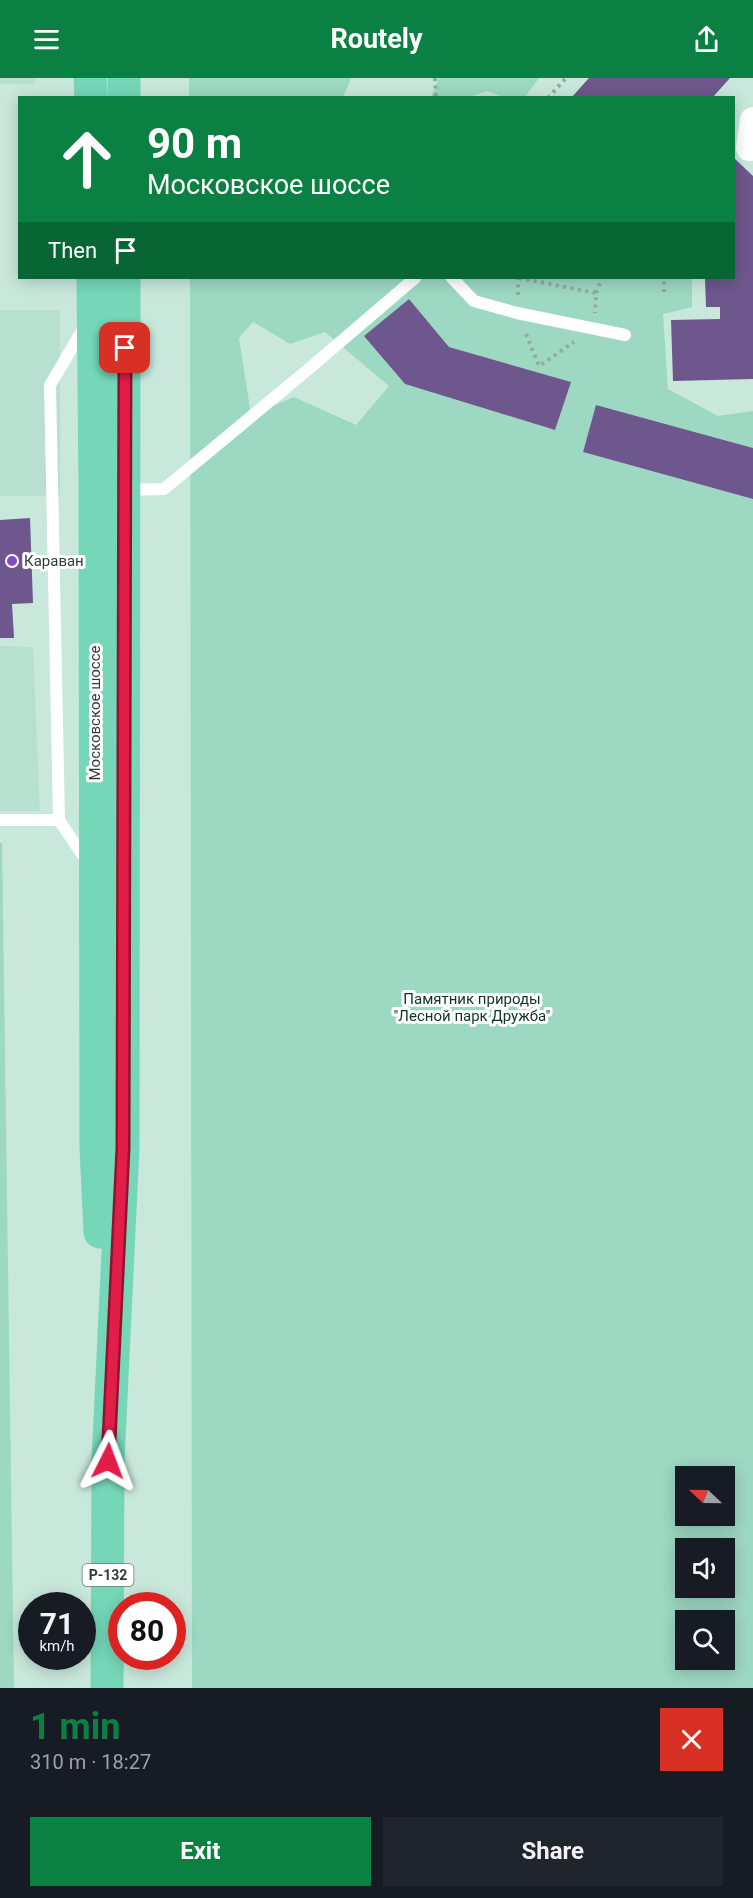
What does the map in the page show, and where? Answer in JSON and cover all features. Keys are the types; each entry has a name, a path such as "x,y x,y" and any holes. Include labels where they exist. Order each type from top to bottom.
{"highway":[{"path":"90,78 91,96"},
{"path":"124,78 124,96"},
{"name":"Московское шоссе","path":"93,279 95,874 110,1148"},
{"name":"Московское шоссе","path":"110,1148 125,490 124,279"},
{"name":"Р-132","path":"107,1688 110,1148"}],"street":[{"path":"749,148 753,120"}],"lane":[{"path":"125,490 164,489 414,279"},
{"path":"454,279 474,301 517,313 625,335"},
{"path":"93,312 50,385 59,820 95,874"},
{"path":"0,820 59,820"}],"path":[{"path":"435,78 436,96"},
{"path":"550,96 566,78"},
{"path":"524,279 596,293"},
{"path":"594,329 596,293 602,279"},
{"path":"664,279 664,292"}],"shaded area":[{"path":"0,78 35,78 35,84 0,84"},
{"path":"0,310 60,310 60,496 0,496"},
{"path":"0,646 33,647 40,811 0,811"}],"green space":[{"path":"189,78 351,78 344,96 189,96"},
{"path":"439,78 539,78 526,96 500,96 488,91 473,96 431,96"},
{"name":"Памятник природы \"Лесной парк Дружба\"","path":"190,279 692,279 692,307 663,314 668,389 718,416 753,411 753,448 596,405 583,452 753,499 753,1688 192,1688","holes":["409,299 449,347 570,382 555,430 405,384 365,336","253,322 290,344 325,332 389,386 356,425 294,397 251,415 239,338"]},
{"path":"0,843 2,843 14,1688 0,1688"}],"building":[{"path":"589,78 730,78 714,96 573,96"},
{"path":"735,159 753,176 753,379 673,381 671,320 720,319 720,307 706,307 705,279 735,279"},
{"path":"409,299 449,347 571,382 555,430 405,384 364,336"},
{"path":"596,405 753,448 753,499 583,452"},
{"path":"30,518 33,603 12,604 14,638 0,638 0,520"}],"place":[{"name":"Караван","path":"12,561"}],"route":[{"path":"108,1461 123,1148 125,348"}]}
